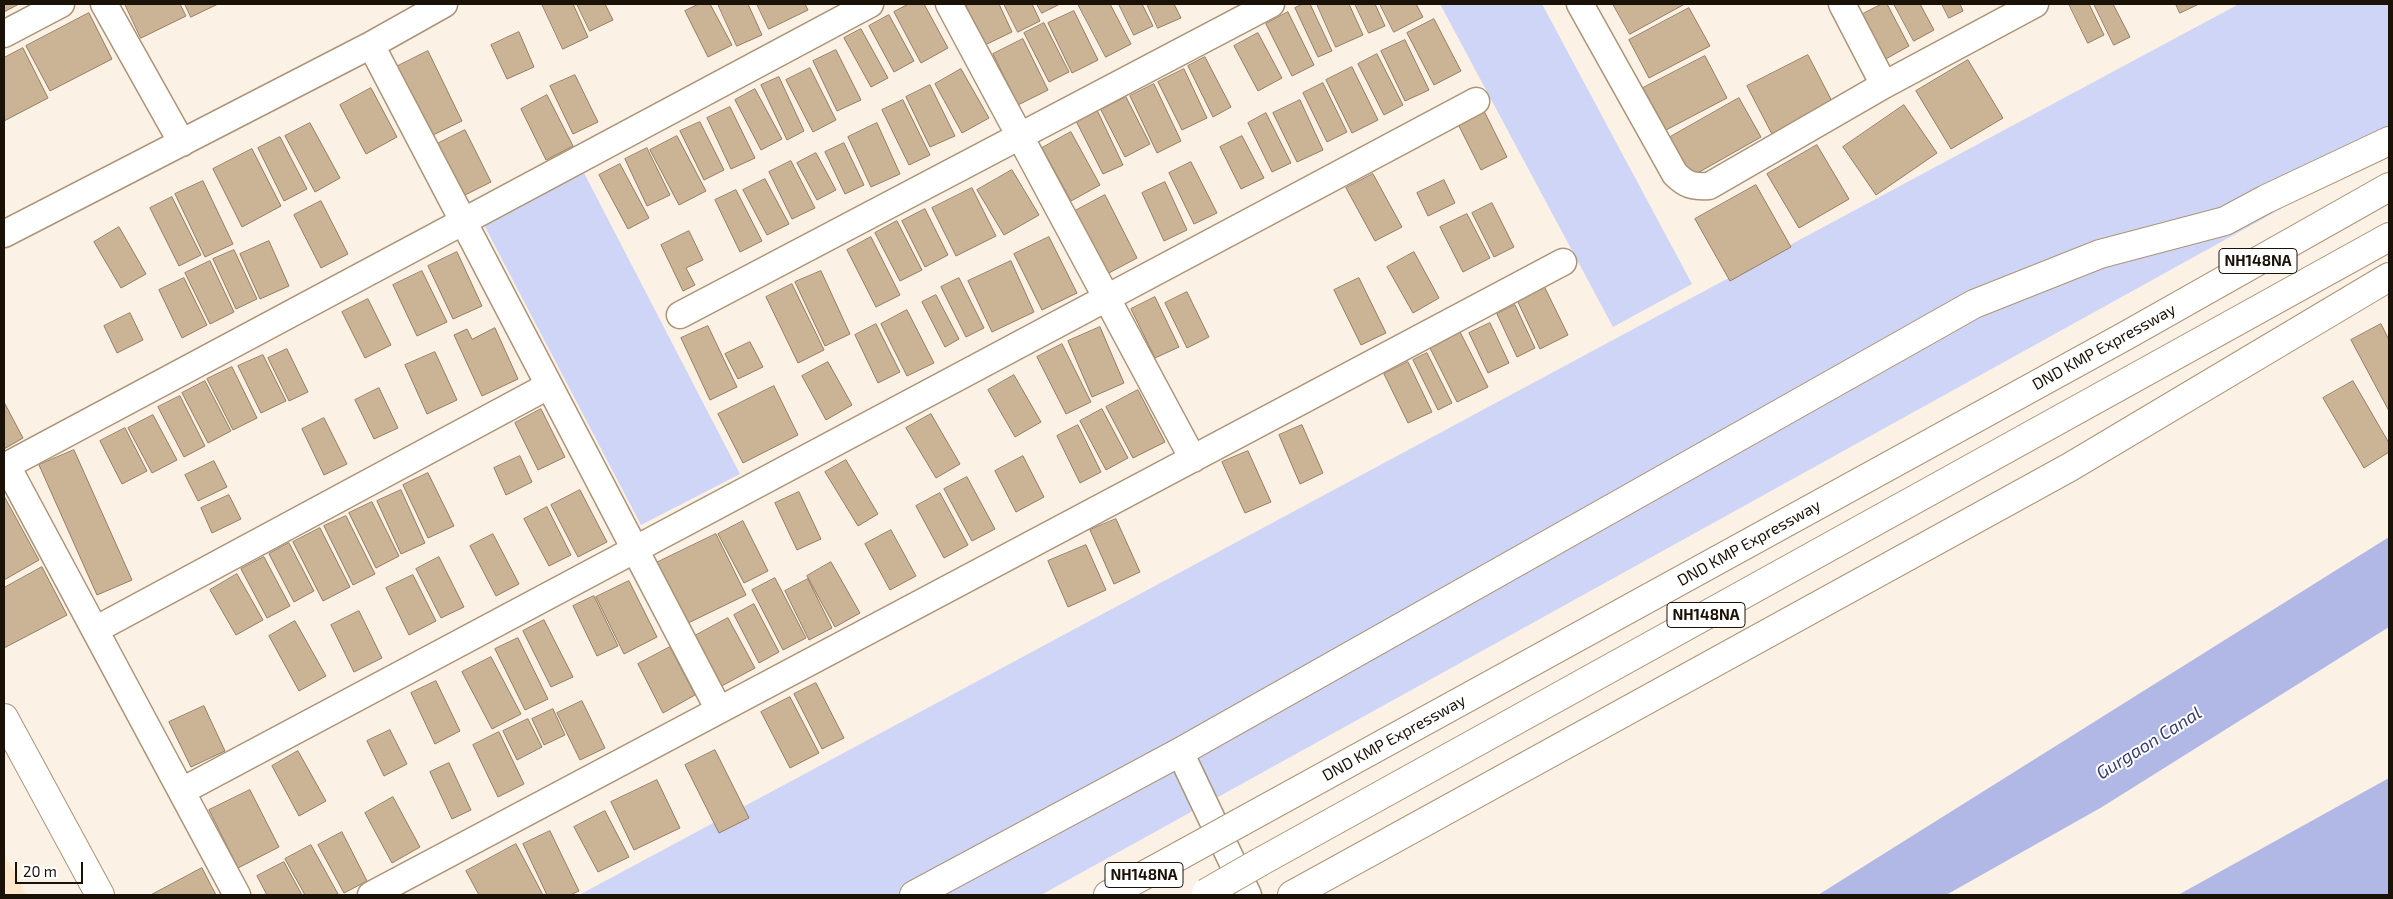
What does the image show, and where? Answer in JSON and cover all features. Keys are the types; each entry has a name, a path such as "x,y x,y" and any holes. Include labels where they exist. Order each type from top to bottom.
{"main road":[{"path":"914,895 1180,752 1974,304 2100,254 2225,221 2266,198 2389,141"},
{"name":"DND KMP Expressway","path":"1108,895 2127,335 2389,188"},
{"name":"NH148NA","path":"1203,894 2389,237"},
{"path":"1292,895 2070,467 2389,277"},
{"path":"4,718 100,895"},
{"path":"4,754 78,895"}],"street":[{"path":"4,34 61,4"},
{"path":"104,4 182,143"},
{"path":"4,234 182,143 444,4"},
{"path":"237,895 5,467 870,4"},
{"path":"949,4 1193,459"},
{"path":"680,315 1271,4"},
{"path":"1580,4 1675,174 1685,184 1696,186 1709,186 1884,85 2035,4"},
{"path":"1842,4 1884,85"},
{"path":"371,44 462,222 719,710"},
{"path":"182,791 1476,101"},
{"path":"371,895 1563,262"},
{"path":"95,630 548,386"},
{"path":"1180,752 1248,895"}],"shaded area":[{"path":"1440,4 1542,4 1692,284 1613,327"},
{"path":"2239,4 2389,4 2389,149 1041,895 579,895"},
{"path":"584,173 740,474 641,525 484,225"},
{"path":"4,853 26,895 4,895"}],"water":[{"name":"Gurgaon Canal","path":"2389,537 2389,627 2102,807 1946,895 1818,895"},
{"path":"2389,778 2389,895 2178,895"}],"building":[{"path":"4,4 19,4 4,12"},
{"path":"125,4 180,4 186,16 141,38"},
{"path":"185,4 218,4 191,17"},
{"path":"542,4 573,4 588,37 563,49"},
{"path":"577,4 605,4 613,20 590,31"},
{"path":"699,4 710,4 732,45 708,57 685,11"},
{"path":"718,4 748,4 762,35 737,46"},
{"path":"757,4 805,4 808,10 769,29"},
{"path":"909,4 924,4 948,48 921,63 894,12"},
{"path":"966,4 999,4 1012,32 985,45"},
{"path":"1004,4 1032,4 1040,21 1018,32"},
{"path":"1037,4 1060,4 1042,13"},
{"path":"1078,4 1110,4 1131,44 1106,57"},
{"path":"1119,4 1142,4 1153,26 1134,35"},
{"path":"1147,4 1174,4 1181,18 1158,28"},
{"path":"1303,4 1310,4 1332,51 1318,57 1295,8"},
{"path":"1317,4 1349,4 1363,35 1336,47"},
{"path":"1355,4 1375,4 1385,26 1369,33"},
{"path":"1380,4 1416,4 1423,17 1394,32"},
{"path":"1613,4 1682,4 1683,5 1630,34"},
{"path":"1882,4 1887,4 1909,46 1884,60 1861,15"},
{"path":"1894,4 1920,4 1934,30 1914,41"},
{"path":"1942,4 1960,4 1963,11 1949,18"},
{"path":"2069,4 2089,4 2104,35 2088,43"},
{"path":"2094,4 2113,4 2130,37 2114,45"},
{"path":"2176,4 2199,4 2180,13"},
{"path":"1689,8 1710,46 1649,78 1629,40"},
{"path":"1074,11 1098,60 1072,73 1048,23"},
{"path":"1288,12 1314,65 1292,76 1266,24"},
{"path":"89,13 112,59 50,91 26,46"},
{"path":"889,15 914,61 894,72 869,26"},
{"path":"1434,19 1461,71 1434,85 1407,33"},
{"path":"1044,23 1069,72 1049,82 1024,33"},
{"path":"861,29 888,78 871,87 844,38"},
{"path":"519,32 534,67 507,79 491,45"},
{"path":"1258,33 1282,78 1258,91 1234,46"},
{"path":"1023,39 1048,90 1018,105 993,54"},
{"path":"1405,40 1429,90 1405,101 1381,51"},
{"path":"23,48 48,98 4,121 4,58"},
{"path":"836,50 861,100 837,111 813,61"},
{"path":"428,51 462,121 431,136 396,67"},
{"path":"1377,54 1403,105 1384,115 1358,64"},
{"path":"1808,55 1835,107 1774,138 1747,86"},
{"path":"1705,56 1727,98 1666,130 1643,88"},
{"path":"1205,57 1231,107 1213,117 1188,66"},
{"path":"1968,60 2003,118 1951,149 1916,91"},
{"path":"1352,67 1378,120 1352,133 1326,80"},
{"path":"810,68 836,120 813,132 786,80"},
{"path":"961,69 989,118 962,133 935,84"},
{"path":"1184,69 1207,118 1182,130 1158,82"},
{"path":"575,75 598,122 573,134 550,86"},
{"path":"779,77 804,131 787,140 761,85"},
{"path":"1323,83 1347,132 1327,142 1303,93"},
{"path":"1154,84 1181,141 1157,153 1130,96"},
{"path":"930,85 955,136 930,147 906,97"},
{"path":"371,88 397,137 366,154 340,105"},
{"path":"755,89 782,139 761,150 735,100"},
{"path":"547,95 573,146 546,160 521,109"},
{"path":"1126,97 1150,144 1125,157 1101,110"},
{"path":"1739,98 1761,137 1687,179 1665,140"},
{"path":"903,100 930,155 909,165 882,110"},
{"path":"1300,100 1323,150 1297,162 1273,113"},
{"path":"1904,105 1937,153 1876,195 1843,147"},
{"path":"730,107 755,158 731,169 707,118"},
{"path":"1097,110 1123,165 1103,174 1076,121"},
{"path":"1484,111 1507,157 1481,170 1458,124"},
{"path":"1266,113 1291,163 1272,172 1248,123"},
{"path":"700,122 724,170 704,180 680,131"},
{"path":"310,123 340,178 315,192 285,136"},
{"path":"877,123 900,174 871,187 848,137"},
{"path":"465,130 491,182 459,198 433,146"},
{"path":"1071,132 1100,185 1071,201 1042,148"},
{"path":"677,136 706,191 679,205 650,150"},
{"path":"1242,136 1264,178 1241,189 1220,147"},
{"path":"280,137 307,189 284,201 258,148"},
{"path":"844,143 864,185 845,194 825,152"},
{"path":"1817,145 1849,199 1799,228 1767,174"},
{"path":"647,148 670,195 647,206 625,159"},
{"path":"252,149 281,206 242,227 213,169"},
{"path":"816,153 836,190 817,200 797,163"},
{"path":"791,161 815,208 792,219 769,172"},
{"path":"1191,162 1217,213 1194,224 1169,173"},
{"path":"620,164 649,218 628,229 599,175"},
{"path":"1012,170 1039,215 1004,235 977,190"},
{"path":"1373,174 1402,227 1375,241 1346,188"},
{"path":"765,179 789,224 767,235 743,190"},
{"path":"1444,180 1455,203 1428,216 1417,193"},
{"path":"203,181 233,244 205,257 175,194"},
{"path":"1165,182 1187,230 1164,241 1142,193"},
{"path":"1756,185 1791,247 1730,281 1695,219"},
{"path":"972,188 996,236 956,256 932,208"},
{"path":"736,190 762,241 740,252 715,200"},
{"path":"1105,195 1137,258 1107,274 1075,211"},
{"path":"172,197 201,255 179,266 150,208"},
{"path":"321,201 348,254 321,268 294,215"},
{"path":"1492,203 1514,247 1494,257 1472,213"},
{"path":"925,209 948,255 925,267 902,221"},
{"path":"1467,214 1490,258 1463,272 1440,227"},
{"path":"897,221 922,270 900,281 875,233"},
{"path":"119,227 146,274 121,288 94,242"},
{"path":"689,231 703,260 686,268 695,285 683,291 661,245"},
{"path":"871,237 900,295 876,307 847,250"},
{"path":"1049,237 1077,293 1042,310 1014,254"},
{"path":"269,241 289,286 260,299 240,254"},
{"path":"234,250 257,299 236,309 213,259"},
{"path":"457,252 482,306 453,319 428,266"},
{"path":"1414,252 1439,298 1413,313 1387,267"},
{"path":"210,261 234,312 210,324 185,273"},
{"path":"1011,261 1034,312 992,332 968,281"},
{"path":"422,271 447,322 417,336 393,285"},
{"path":"821,271 850,334 825,346 795,282"},
{"path":"184,278 207,325 182,338 159,290"},
{"path":"959,278 984,328 966,337 941,287"},
{"path":"1359,278 1386,333 1361,345 1334,290"},
{"path":"792,284 824,350 798,363 766,297"},
{"path":"1544,286 1568,335 1540,349 1517,300"},
{"path":"1187,292 1209,337 1187,348 1165,303"},
{"path":"936,295 959,339 945,347 922,302"},
{"path":"1155,297 1179,347 1155,358 1131,309"},
{"path":"368,299 391,345 365,358 342,312"},
{"path":"1515,305 1535,348 1517,357 1497,314"},
{"path":"907,310 934,363 907,376 881,324"},
{"path":"130,313 143,340 117,353 104,326"},
{"path":"1490,323 1509,363 1488,373 1469,333"},
{"path":"876,324 900,372 878,383 855,335"},
{"path":"2381,324 2389,340 2389,411 2351,340"},
{"path":"708,326 737,387 710,400 681,338"},
{"path":"1100,327 1124,383 1092,397 1068,341"},
{"path":"495,328 518,379 482,396 454,335 467,329 472,339"},
{"path":"1460,332 1488,387 1457,402 1430,348"},
{"path":"750,342 763,367 738,379 725,354"},
{"path":"1062,344 1091,402 1066,414 1037,357"},
{"path":"287,349 308,392 289,401 268,358"},
{"path":"435,352 457,400 427,414 405,365"},
{"path":"1427,353 1452,403 1438,410 1413,360"},
{"path":"263,355 286,401 261,413 238,366"},
{"path":"828,362 852,405 826,420 802,376"},
{"path":"1408,362 1432,412 1408,423 1384,374"},
{"path":"232,367 257,418 233,430 207,379"},
{"path":"1014,375 1041,422 1015,437 988,390"},
{"path":"205,381 231,431 208,443 182,393"},
{"path":"2353,381 2389,443 2389,452 2364,468 2323,398"},
{"path":"774,386 798,435 743,463 718,414"},
{"path":"379,388 398,428 374,439 355,400"},
{"path":"1138,390 1165,442 1133,458 1106,407"},
{"path":"180,396 205,446 184,457 158,407"},
{"path":"4,402 23,438 4,449"},
{"path":"541,409 565,457 538,470 515,423"},
{"path":"1102,409 1128,458 1106,470 1080,421"},
{"path":"931,414 960,464 936,478 906,428"},
{"path":"153,415 177,460 152,473 128,428"},
{"path":"324,418 347,464 324,475 302,429"},
{"path":"1078,425 1101,472 1080,483 1057,436"},
{"path":"1302,425 1323,473 1300,484 1279,435"},
{"path":"125,428 147,471 122,484 100,441"},
{"path":"74,450 132,580 97,595 39,465"},
{"path":"1248,451 1271,502 1245,513 1222,462"},
{"path":"520,456 532,482 506,495 494,468"},
{"path":"1023,456 1044,497 1016,512 995,471"},
{"path":"846,460 878,514 858,526 825,472"},
{"path":"214,461 227,487 198,501 185,475"},
{"path":"428,473 454,526 428,538 403,485"},
{"path":"967,477 995,529 972,541 944,489"},
{"path":"401,490 425,543 401,554 377,501"},
{"path":"580,490 607,542 578,557 551,505"},
{"path":"799,492 821,539 797,550 775,503"},
{"path":"940,493 968,545 944,558 916,506"},
{"path":"229,495 241,519 212,533 201,508"},
{"path":"4,496 39,560 4,580"},
{"path":"372,502 399,556 376,568 349,513"},
{"path":"547,507 571,555 549,566 524,519"},
{"path":"346,516 375,574 353,585 324,526"},
{"path":"1116,519 1140,572 1114,584 1090,530"},
{"path":"743,521 768,571 744,583 718,534"},
{"path":"320,528 350,587 323,601 293,542"},
{"path":"891,530 916,576 890,590 865,544"},
{"path":"493,534 519,584 496,596 470,546"},
{"path":"716,534 746,595 684,625 654,564"},
{"path":"289,543 314,591 294,602 269,554"},
{"path":"1086,545 1106,590 1068,607 1048,561"},
{"path":"264,557 290,606 267,618 241,569"},
{"path":"439,557 464,607 441,618 416,569"},
{"path":"831,562 860,613 835,627 807,576"},
{"path":"42,567 67,615 4,648 4,588"},
{"path":"237,574 263,620 236,635 210,590"},
{"path":"413,575 436,621 409,635 386,588"},
{"path":"775,578 806,638 783,650 752,590"},
{"path":"808,579 832,628 809,640 785,591"},
{"path":"629,581 657,637 624,654 596,597"},
{"path":"594,596 618,646 597,656 573,606"},
{"path":"754,604 779,652 759,663 734,615"},
{"path":"359,611 382,658 354,672 331,625"},
{"path":"728,618 755,668 718,688 691,638"},
{"path":"544,620 573,677 551,687 523,631"},
{"path":"295,621 326,676 299,691 269,636"},
{"path":"518,638 548,699 525,710 495,649"},
{"path":"670,647 695,695 663,713 638,664"},
{"path":"491,657 521,714 492,729 462,672"},
{"path":"436,681 460,731 435,744 411,693"},
{"path":"816,683 844,738 822,749 794,694"},
{"path":"790,697 819,753 790,768 761,712"},
{"path":"582,701 605,748 580,760 557,713"},
{"path":"204,706 225,751 191,767 169,722"},
{"path":"553,709 565,735 544,745 532,719"},
{"path":"528,719 542,747 517,760 503,731"},
{"path":"390,730 407,764 384,776 367,741"},
{"path":"499,732 524,784 498,797 473,745"},
{"path":"715,750 749,818 719,833 685,765"},
{"path":"298,751 326,801 299,816 272,766"},
{"path":"449,763 471,810 452,819 430,772"},
{"path":"657,780 680,828 634,850 611,802"},
{"path":"250,790 279,847 238,868 209,810"},
{"path":"393,797 420,847 392,863 365,813"},
{"path":"605,811 629,857 598,872 574,827"},
{"path":"550,831 579,891 570,895 547,895 523,844"},
{"path":"342,832 367,881 344,893 318,845"},
{"path":"516,844 543,895 479,895 466,871"},
{"path":"311,845 338,894 305,895 285,859"},
{"path":"284,862 302,895 267,895 257,876"},
{"path":"202,868 216,895 151,895"}]}
